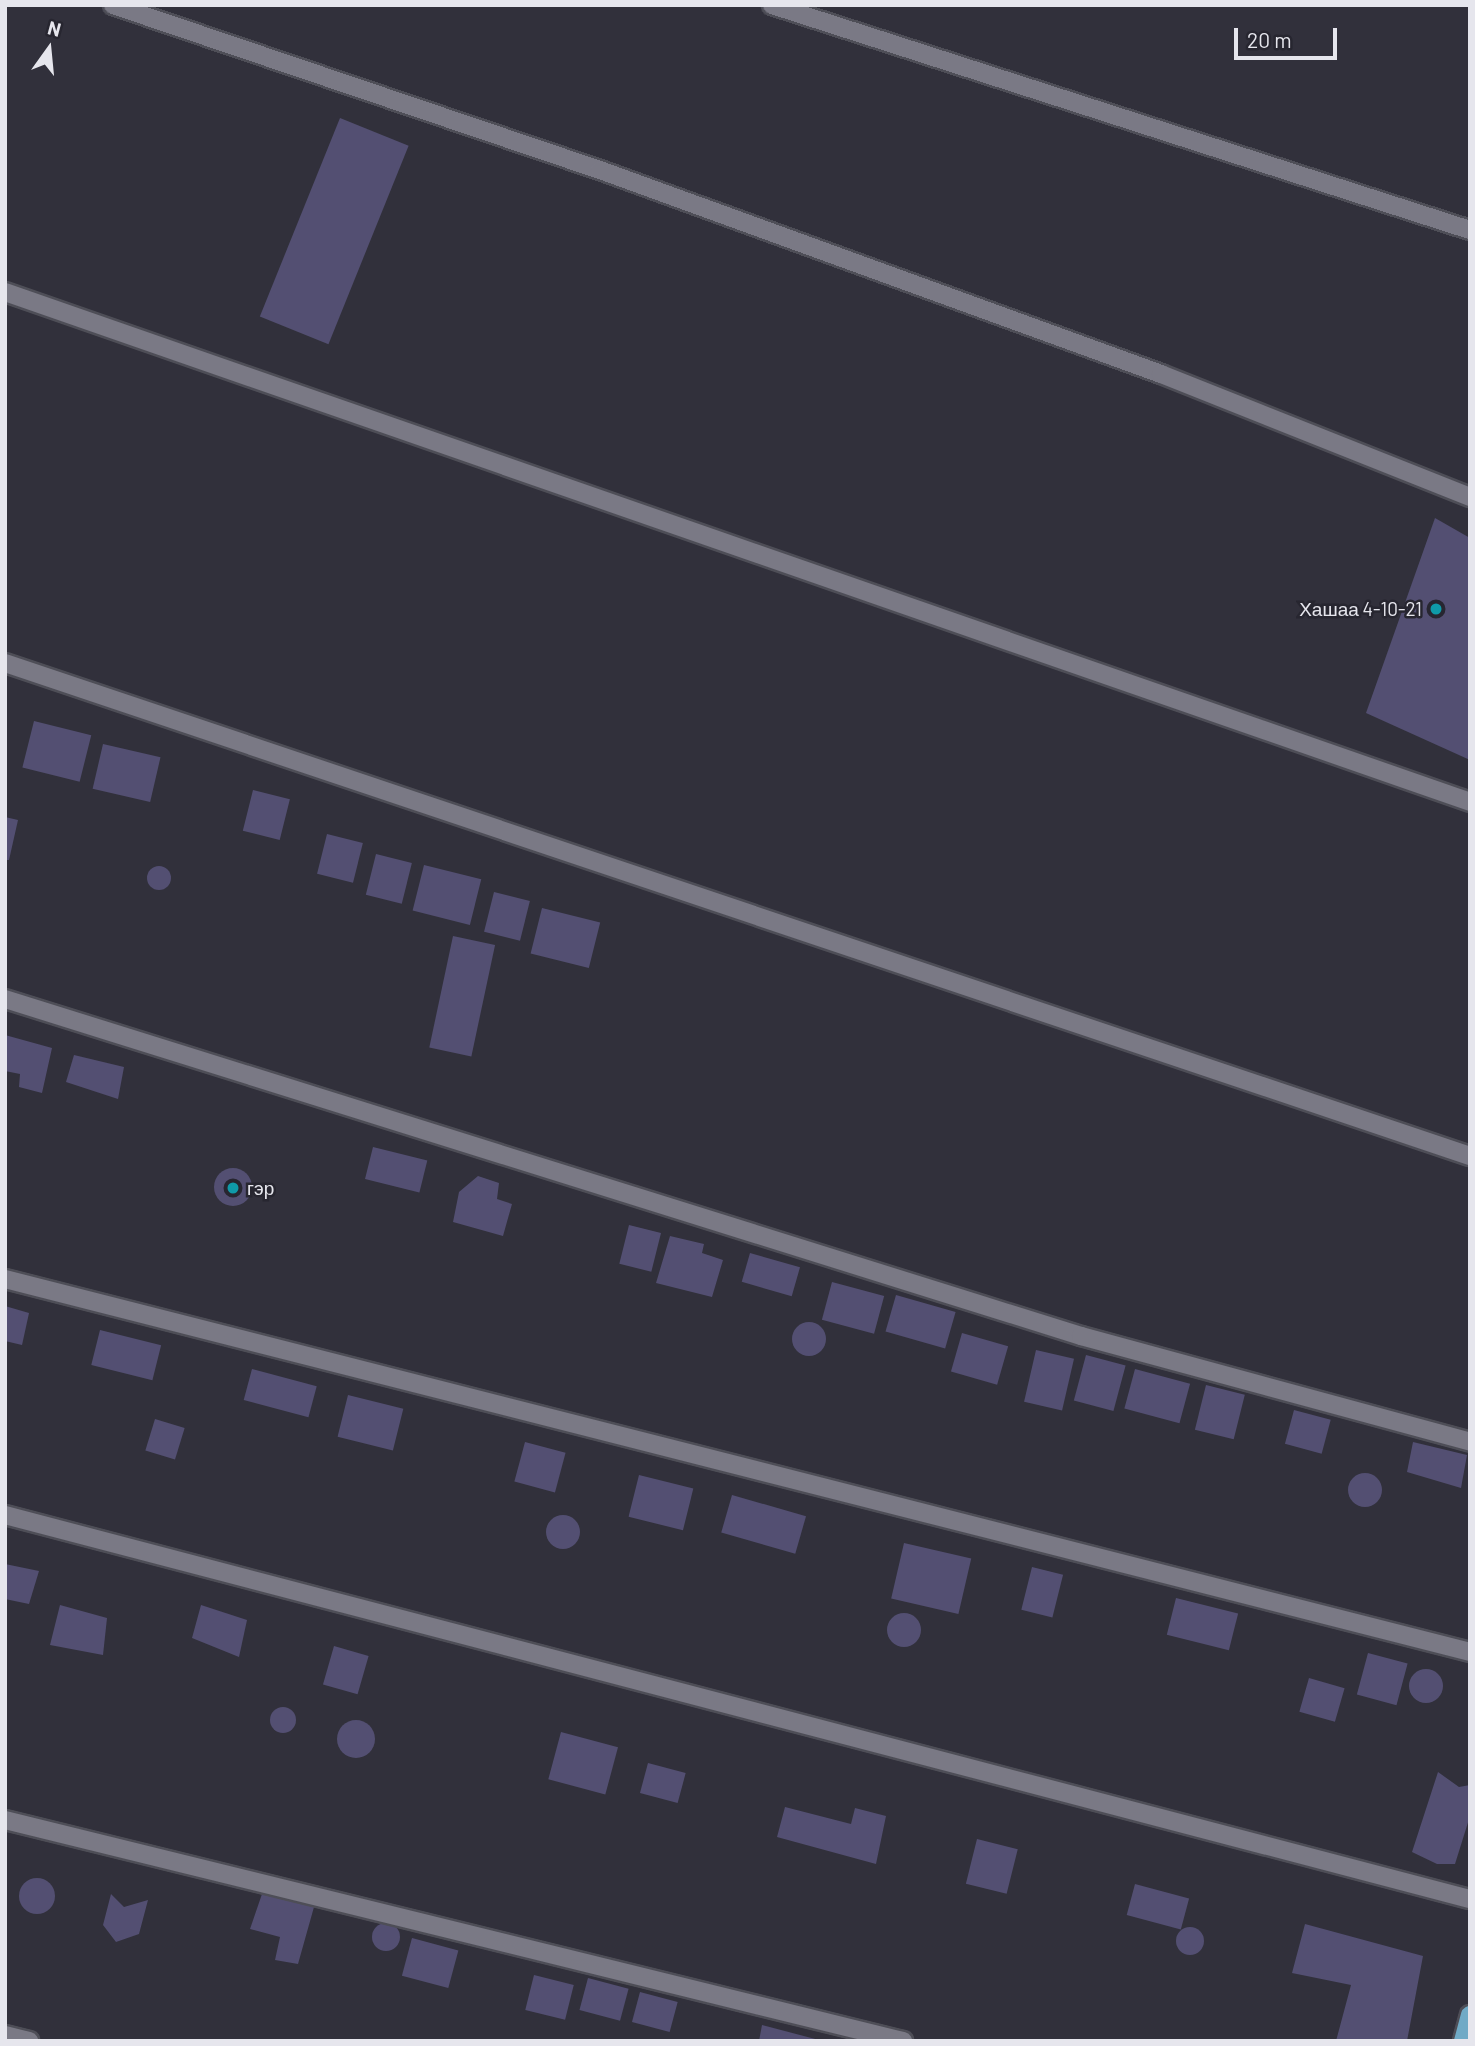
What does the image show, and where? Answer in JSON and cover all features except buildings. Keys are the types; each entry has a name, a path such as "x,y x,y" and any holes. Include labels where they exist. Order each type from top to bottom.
{"main road":[{"path":"1463,2041 1470,2015"}],"street":[{"path":"113,5 613,175 1161,374 1470,496"},
{"path":"772,5 1470,230"},
{"path":"5,292 1470,802"},
{"path":"5,663 1470,1156"},
{"path":"5,999 1081,1336 1470,1442"},
{"path":"5,1279 1470,1652"},
{"path":"5,1515 1470,1899"},
{"path":"5,1820 903,2041"},
{"path":"5,2035 29,2041"}],"place":[{"name":"Хашаа 4-10-21","path":"1436,609"},
{"name":"гэр","path":"233,1188"}]}
